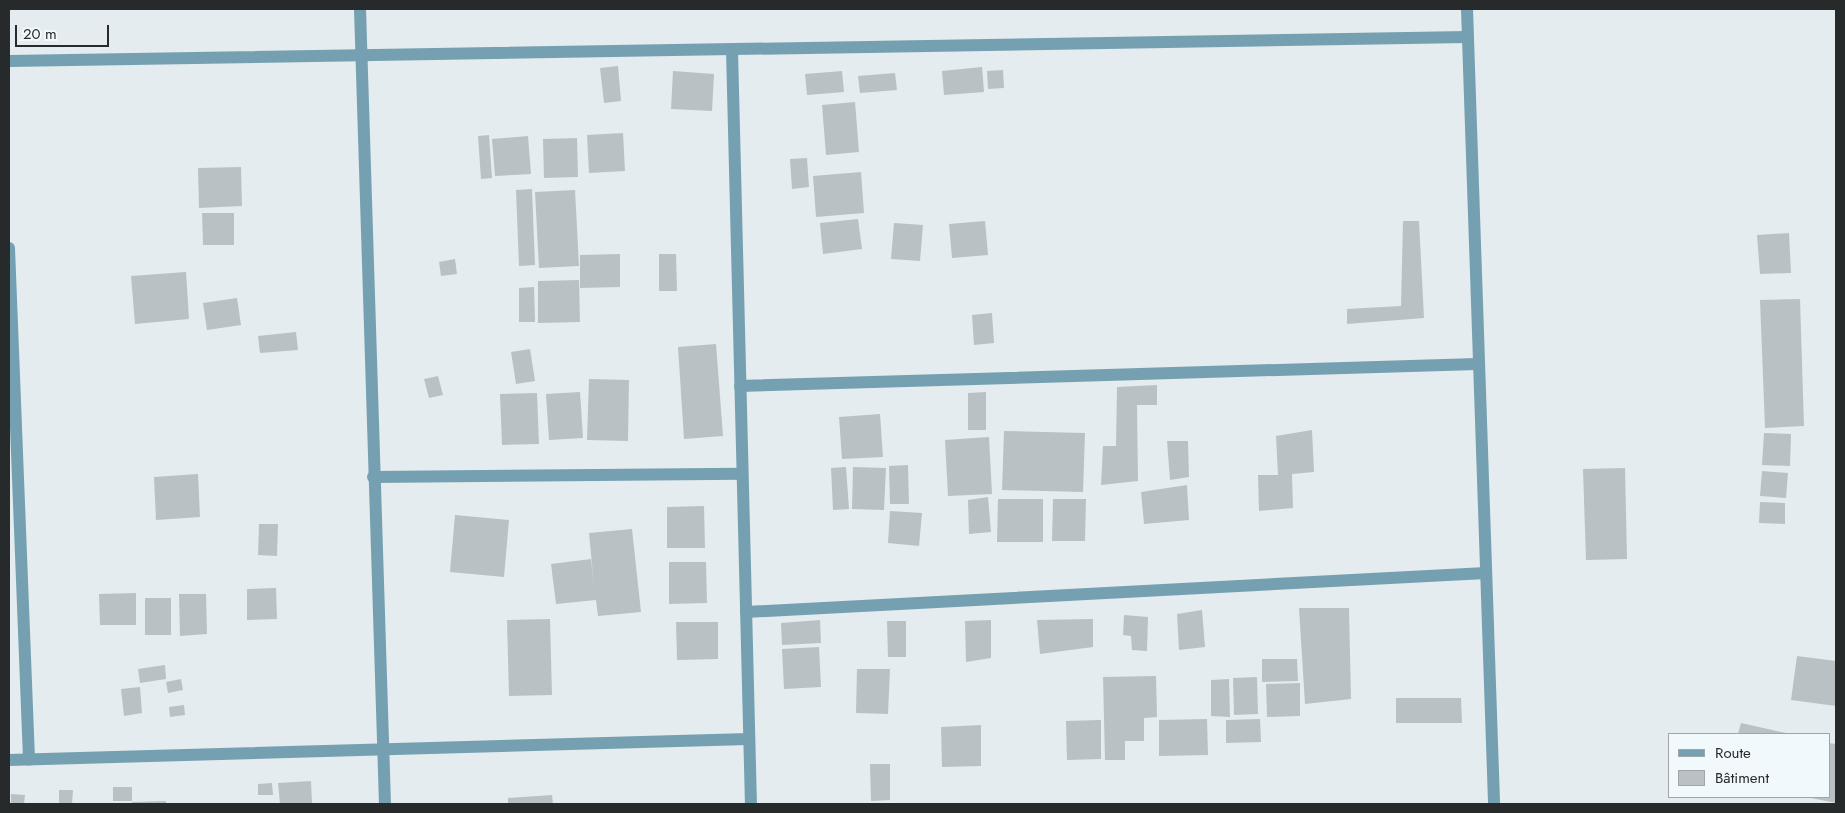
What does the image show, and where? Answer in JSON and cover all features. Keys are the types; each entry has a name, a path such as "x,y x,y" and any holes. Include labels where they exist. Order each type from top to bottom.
{"street":[{"path":"360,9 381,750 386,804"},
{"path":"1467,9 1477,364 1494,804"},
{"path":"9,61 361,57 1468,37"},
{"path":"732,50 751,804"},
{"path":"9,248 30,760"},
{"path":"740,386 1477,364"},
{"path":"373,477 742,474"},
{"path":"746,612 1486,573"},
{"path":"9,760 750,739"}],"building":[{"path":"618,66 621,101 604,103 600,68"},
{"path":"982,67 984,92 944,95 942,71"},
{"path":"1003,70 1004,88 988,89 987,71"},
{"path":"673,71 714,74 712,111 671,109"},
{"path":"842,71 844,92 807,95 805,74"},
{"path":"895,73 897,90 860,93 858,76"},
{"path":"855,102 859,152 826,155 822,105"},
{"path":"623,133 625,171 589,173 587,135"},
{"path":"489,135 492,178 481,179 478,136"},
{"path":"528,136 531,174 495,176 492,139"},
{"path":"577,138 578,177 544,178 543,139"},
{"path":"807,158 809,187 792,189 790,159"},
{"path":"241,167 242,206 199,208 198,168"},
{"path":"861,172 864,213 816,217 813,176"},
{"path":"532,189 535,265 519,266 516,190"},
{"path":"575,190 579,266 539,268 535,192"},
{"path":"202,213 234,213 234,245 203,245"},
{"path":"858,219 862,249 823,254 820,223"},
{"path":"985,221 988,255 952,258 949,224"},
{"path":"1403,221 1419,221 1424,318 1347,324 1347,309 1401,306"},
{"path":"894,223 923,225 920,261 891,259"},
{"path":"1789,233 1791,273 1760,274 1757,235"},
{"path":"620,254 620,287 580,288 580,255"},
{"path":"659,254 676,254 677,291 659,291"},
{"path":"455,259 457,274 441,276 439,262"},
{"path":"186,272 189,319 135,324 131,276"},
{"path":"579,280 580,322 538,323 538,281"},
{"path":"534,287 535,322 519,322 519,288"},
{"path":"237,298 241,325 207,330 203,303"},
{"path":"1800,299 1804,426 1765,428 1760,300"},
{"path":"992,313 994,343 974,345 972,315"},
{"path":"296,332 298,350 260,353 258,336"},
{"path":"716,344 723,436 684,439 678,347"},
{"path":"530,349 535,381 516,384 511,352"},
{"path":"438,376 443,395 429,398 424,379"},
{"path":"589,379 629,380 628,441 587,440"},
{"path":"1157,385 1157,405 1137,405 1138,481 1101,485 1103,446 1116,446 1117,387"},
{"path":"580,392 583,438 549,440 546,394"},
{"path":"986,392 986,430 968,430 968,393"},
{"path":"537,393 539,444 502,445 500,394"},
{"path":"880,414 883,457 842,459 839,417"},
{"path":"1312,430 1314,472 1292,474 1293,508 1259,511 1258,475 1278,475 1276,436"},
{"path":"1004,431 1085,433 1083,492 1002,490"},
{"path":"1764,433 1791,434 1790,466 1762,465"},
{"path":"989,437 992,494 948,496 945,440"},
{"path":"1167,441 1188,441 1189,477 1170,480"},
{"path":"908,465 909,504 890,504 889,466"},
{"path":"846,467 849,509 833,510 831,468"},
{"path":"853,467 886,468 884,510 852,509"},
{"path":"1625,468 1627,559 1586,560 1583,469"},
{"path":"1762,471 1788,473 1786,498 1760,496"},
{"path":"198,474 200,517 156,520 154,477"},
{"path":"1187,485 1189,520 1144,524 1141,492"},
{"path":"988,497 991,532 969,534 968,500"},
{"path":"998,499 1043,499 1043,542 997,542"},
{"path":"1053,499 1086,499 1085,541 1052,541"},
{"path":"1760,502 1785,503 1785,524 1759,523"},
{"path":"704,506 705,548 667,548 667,507"},
{"path":"890,511 922,513 919,546 888,543"},
{"path":"455,515 509,520 504,577 450,572"},
{"path":"259,524 278,524 277,556 258,555"},
{"path":"632,529 641,612 598,616 596,600 556,604 551,564 591,559 594,586 589,533"},
{"path":"669,562 706,562 707,603 669,604"},
{"path":"276,588 277,619 247,620 247,589"},
{"path":"136,593 136,625 100,625 99,594"},
{"path":"179,594 206,594 207,634 180,636"},
{"path":"145,598 171,598 171,635 145,635"},
{"path":"1299,608 1349,608 1351,699 1305,704"},
{"path":"1202,610 1205,647 1179,650 1177,614"},
{"path":"1124,615 1148,617 1147,651 1132,650 1131,636 1123,635"},
{"path":"550,619 552,695 509,696 507,620"},
{"path":"1093,619 1093,647 1040,654 1037,620"},
{"path":"820,620 821,643 782,645 781,623"},
{"path":"991,620 991,658 966,662 965,621"},
{"path":"887,621 906,621 906,657 888,657"},
{"path":"676,622 718,622 718,659 677,660"},
{"path":"819,647 821,687 784,689 782,649"},
{"path":"1797,656 1836,661 1836,706 1791,700"},
{"path":"1262,659 1297,659 1298,681 1262,682"},
{"path":"165,665 166,679 140,683 138,669"},
{"path":"857,669 890,669 888,714 856,713"},
{"path":"1156,676 1157,717 1144,718 1144,741 1125,741 1125,760 1105,760 1103,677"},
{"path":"1257,677 1258,714 1234,715 1233,678"},
{"path":"181,679 183,690 168,693 166,682"},
{"path":"1229,679 1230,717 1211,716 1211,680"},
{"path":"1300,683 1300,716 1267,717 1266,684"},
{"path":"140,687 142,713 124,716 121,689"},
{"path":"1396,698 1461,698 1462,723 1396,723"},
{"path":"184,705 185,715 170,717 169,707"},
{"path":"1207,719 1208,755 1159,756 1159,720"},
{"path":"1260,719 1261,742 1226,743 1226,720"},
{"path":"1101,720 1101,759 1067,760 1066,721"},
{"path":"1741,723 1786,733 1738,733"},
{"path":"981,725 981,766 942,767 941,727"},
{"path":"1830,743 1836,744 1836,803 1811,798 1830,798"},
{"path":"870,764 890,764 890,800 871,801"},
{"path":"311,781 312,804 280,804 278,783"},
{"path":"272,783 273,795 258,795 258,784"},
{"path":"113,787 132,787 132,801 113,801"},
{"path":"59,790 73,790 72,804 59,804"},
{"path":"11,794 25,795 24,804 11,804"},
{"path":"552,795 553,804 508,804 508,798"},
{"path":"166,801 166,804 132,804 132,802"}]}
